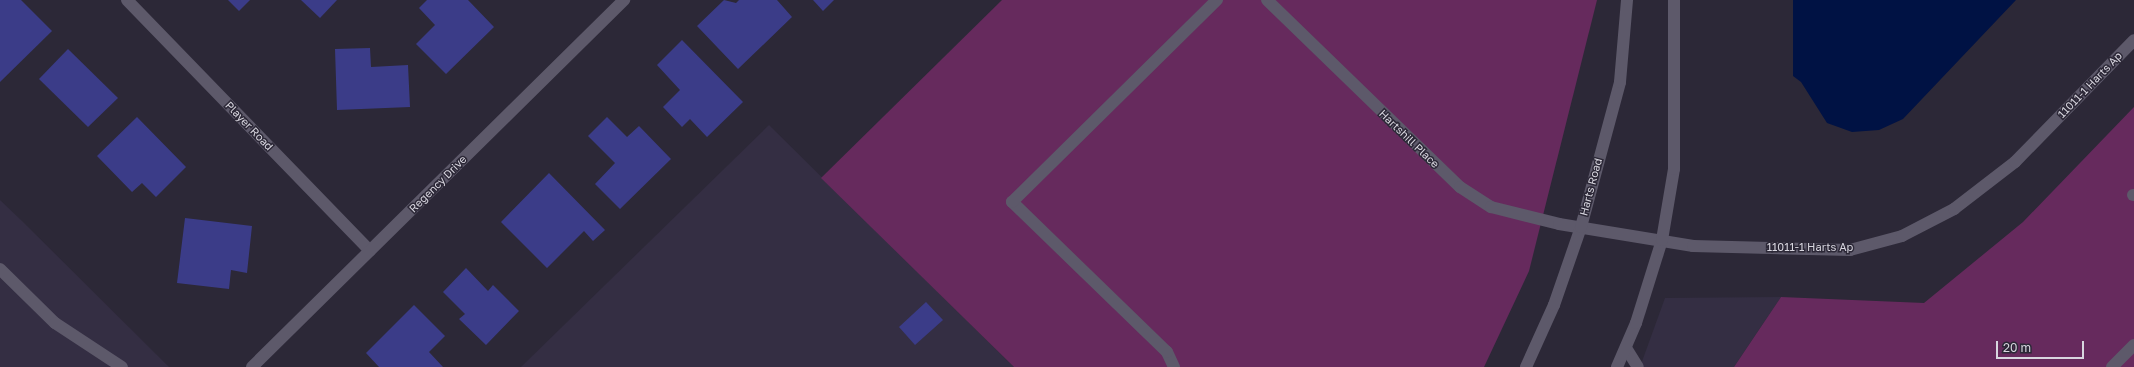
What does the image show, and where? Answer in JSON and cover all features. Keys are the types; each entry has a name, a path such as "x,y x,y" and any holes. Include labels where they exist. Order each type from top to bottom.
{"street":[{"name":"Player Road","path":"127,0 370,251"},
{"name":"Regency Drive","path":"252,367 624,0"},
{"path":"1174,367 1168,352 1012,202 1217,0"},
{"name":"Hartshill Place","path":"1267,0 1460,187 1491,207 1581,227"},
{"name":"Harts Road","path":"1526,367 1554,305 1581,227 1620,82 1627,0"},
{"path":"1617,367 1626,348 1662,240 1674,169 1674,0"},
{"name":"11011-1 Harts Ap","path":"1581,227 1693,246 1850,250 1902,236 1954,209 2015,162 2134,40"},
{"path":"0,269 55,323 122,367"},
{"path":"2112,367 2134,345"},
{"path":"1626,348 1638,367"}],"shaded area":[{"path":"1002,0 1597,0 1529,271 1484,367 1014,367 821,178"},
{"path":"1793,0 2016,0 1903,119 1879,130 1852,132 1827,123 1801,82 1793,76"},
{"path":"2134,107 2134,367 1734,367 1781,297 1924,303 2023,222"},
{"path":"769,125 1014,367 521,367"},
{"path":"0,200 22,221 169,367 0,367"},
{"path":"1781,297 1734,367 1640,367 1665,298"}],"building":[{"path":"0,0 21,0 52,31 0,82"},
{"path":"228,0 250,0 239,11"},
{"path":"301,0 337,0 320,18"},
{"path":"427,0 468,0 494,27 446,74 416,44 435,25 419,8"},
{"path":"724,0 736,3 739,0 777,0 792,17 738,69 697,26"},
{"path":"813,0 834,0 823,11"},
{"path":"682,40 743,102 707,137 690,119 682,127 663,107 680,90 657,65"},
{"path":"370,48 371,67 408,65 410,107 337,110 335,49"},
{"path":"68,49 118,98 88,127 39,79"},
{"path":"137,117 186,167 156,197 142,183 132,192 97,156"},
{"path":"607,117 627,137 639,126 671,159 620,209 595,184 615,163 588,136"},
{"path":"549,173 605,230 593,241 584,231 547,268 501,222"},
{"path":"185,218 252,226 247,273 231,270 229,289 177,283"},
{"path":"466,268 488,291 493,285 519,311 486,345 459,319 465,314 443,292"},
{"path":"926,302 943,320 915,345 899,327"},
{"path":"414,305 445,336 429,352 443,367 379,367 366,353"}]}
